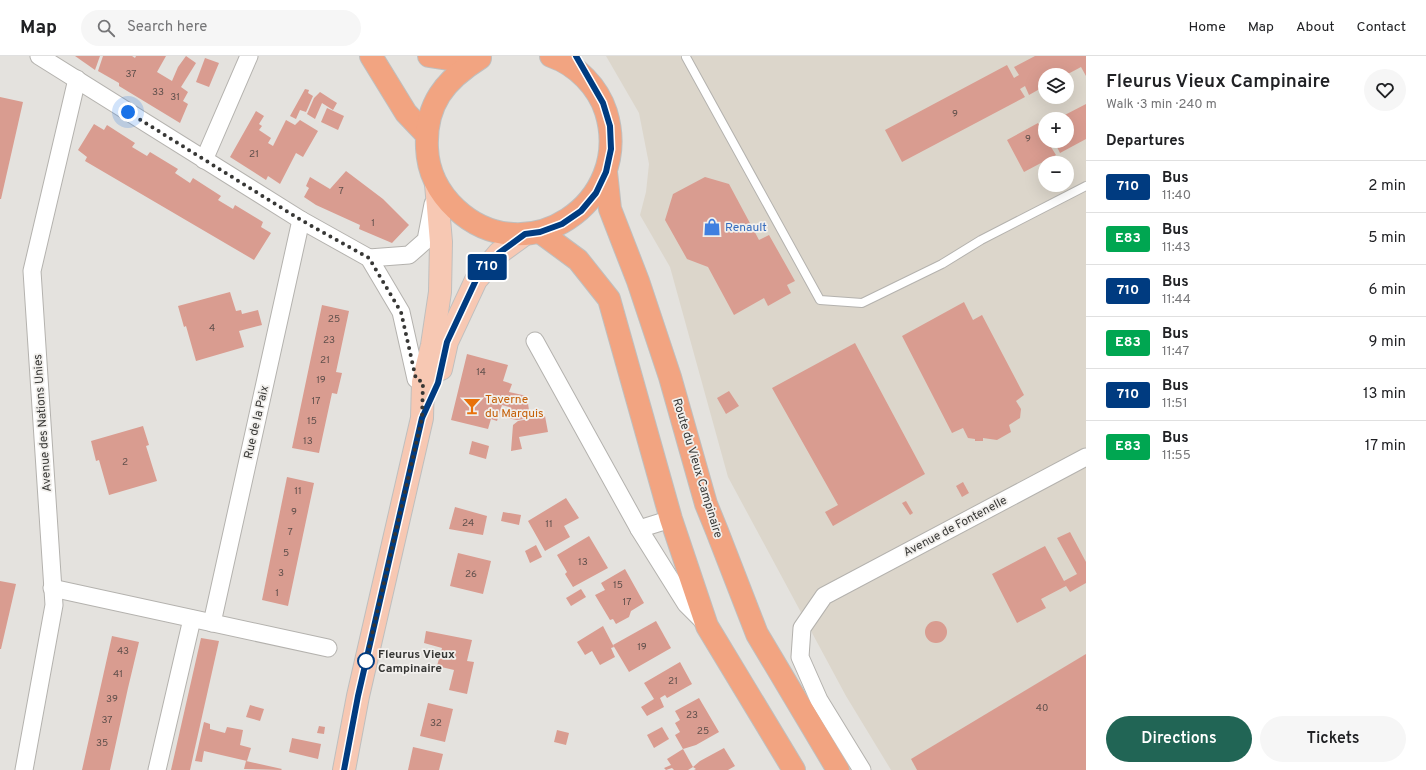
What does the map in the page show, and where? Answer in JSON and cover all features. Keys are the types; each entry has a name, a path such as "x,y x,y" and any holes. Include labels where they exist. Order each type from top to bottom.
{"highway":[{"path":"371,56 406,113 426,134"},
{"path":"429,56 455,60 484,57"},
{"path":"484,57 460,71 443,89 432,110 426,134 428,160 436,184 448,202 464,217 476,224 503,233 532,233 562,224 581,211 596,193 606,172 611,149 610,126 603,103 590,83 575,69 551,56"},
{"name":"Route du Vieux Campinaire","path":"606,172 610,209 638,281 667,369 706,504 757,634 838,770"},
{"path":"532,233 578,260 609,299 671,519 708,626 794,770"}],"main road":[{"path":"576,56 590,83"},
{"path":"344,770 358,696 422,418 423,382 432,345 440,292 441,242 436,184"},
{"path":"422,418 438,383 447,342 476,280 499,253 532,233"}],"street":[{"path":"39,56 301,220 369,258 401,312 416,379 423,382"},
{"path":"204,160 249,56"},
{"name":"Avenue des Nations Unies","path":"24,770 54,605 32,271 76,79"},
{"path":"369,258 409,255 426,240 436,184"},
{"name":"Rue de la Paix","path":"212,623 301,220"},
{"path":"535,341 638,529 686,604 708,626"},
{"name":"Avenue de Fontenelle","path":"862,770 819,700 800,658 802,628 824,596 1086,457"},
{"path":"638,529 671,519"},
{"path":"52,588 328,648"},
{"path":"156,770 192,619"}],"lane":[{"path":"686,57 820,300 862,303 942,264 981,240 1086,186"}],"shaded area":[{"path":"606,56 1086,56 1086,770 891,770 846,696 728,477 670,267 640,215 646,192 649,164 639,113"}],"building":[{"path":"75,56 100,56 95,70"},
{"path":"103,56 132,56 135,58 136,56 166,56 157,72 172,81 178,67 186,56 196,63 181,87 188,92 183,101 188,104 180,123 119,86 119,83 98,71"},
{"path":"1035,56 1086,56 1086,76 1081,67 1074,71 1074,68 1038,68 1038,90 1029,95 1025,86 1020,89 1025,97 902,162 885,130 1007,65 1014,78 1019,75 1014,67"},
{"path":"205,58 219,63 209,87 196,82"},
{"path":"305,89 309,90 308,93 313,96 306,112 300,110 296,119 290,116"},
{"path":"320,92 337,103 333,110 322,103 315,119 307,114 314,98"},
{"path":"0,97 23,102 1,199 0,199"},
{"path":"1086,104 1086,139 1074,145 1074,112 1071,112"},
{"path":"327,108 344,116 338,130 321,122"},
{"path":"256,111 264,116 259,124 262,126 259,130 271,138 268,143 273,146 286,120 295,125 300,120 318,131 303,157 296,153 280,184 268,176 266,180 230,157"},
{"path":"1038,123 1038,148 1052,148 1056,155 1038,156 1038,165 1024,172 1007,140"},
{"path":"94,124 104,130 107,125 135,143 132,147 147,156 150,152 178,169 175,173 190,183 193,178 221,196 218,200 233,209 235,205 263,222 261,227 271,233 254,260 85,161 87,157 78,150"},
{"path":"1058,148 1069,148 1060,153"},
{"path":"346,171 383,199 409,225 392,243 359,229 360,225 316,205 304,197 309,188 306,186 310,177 330,189"},
{"path":"705,177 729,184 759,240 769,235 795,281 787,285 791,293 768,306 764,298 734,315 708,267 687,259 665,220 673,194"},
{"path":"230,292 236,311 241,310 242,314 258,310 262,325 239,331 244,347 196,361 186,326 184,327 178,306"},
{"path":"964,302 973,320 982,315 1024,395 1016,401 1021,409 1020,418 1009,425 1011,432 997,440 983,438 983,441 975,441 975,439 968,438 963,428 952,433 902,336"},
{"path":"322,305 349,311 336,372 342,373 337,394 332,393 319,453 292,448"},
{"path":"855,343 925,474 833,526 825,512 838,505 772,388"},
{"path":"467,354 508,365 503,381 512,384 509,392 527,396 530,418 517,420 507,418 509,407 502,405 497,421 491,419 488,429 451,420"},
{"path":"729,391 739,406 726,414 717,398"},
{"path":"545,416 548,432 519,437 522,449 511,451 513,425 518,421"},
{"path":"143,426 149,445 146,446 157,481 109,495 99,460 96,461 91,441"},
{"path":"472,441 489,446 486,459 469,454"},
{"path":"287,477 314,483 288,606 262,600"},
{"path":"963,482 969,493 962,497 956,486"},
{"path":"566,498 579,518 564,526 570,537 545,551 528,521"},
{"path":"906,501 913,513 910,515 902,503"},
{"path":"455,507 487,516 483,535 449,529"},
{"path":"503,512 521,515 519,525 501,521"},
{"path":"1070,532 1086,562 1086,583 1070,592 1066,586 1041,599 1046,608 1017,623 992,574 1045,546 1064,581 1077,574 1057,538"},
{"path":"589,536 608,568 573,587 565,574 567,572 557,555"},
{"path":"536,545 542,557 530,563 525,551"},
{"path":"458,553 491,561 483,594 450,586"},
{"path":"625,569 644,603 631,611 629,617 616,624 613,619 610,620 595,595 605,590 601,583"},
{"path":"0,581 16,584 1,649 0,649"},
{"path":"581,589 586,597 571,606 566,598"},
{"path":"656,621 671,648 629,672 613,645"},
{"path":"936,621 944,624 947,632 944,640 936,643 928,640 925,632 928,624"},
{"path":"603,626 614,647 611,648 615,657 600,665 592,651 585,655 577,642"},
{"path":"426,631 472,640 467,661 474,662 467,694 449,690 454,670 437,666 442,648 424,643"},
{"path":"112,636 139,642 110,770 82,770"},
{"path":"201,638 219,641 190,770 171,770"},
{"path":"1086,654 1086,770 917,770 911,759"},
{"path":"680,662 692,684 667,698 665,695 660,698 664,707 647,716 641,707 654,699 644,683"},
{"path":"699,698 719,732 696,745 683,749 675,735 680,732 675,723 680,720 675,711"},
{"path":"428,703 453,709 445,742 420,736"},
{"path":"250,705 264,709 260,721 246,717"},
{"path":"204,722 210,724 210,729 225,733 227,727 243,730 240,745 251,748 247,761 204,751 202,762 195,761"},
{"path":"319,726 325,727 324,734 317,733"},
{"path":"662,727 669,739 654,748 647,735"},
{"path":"557,730 569,733 566,745 554,742"},
{"path":"292,738 321,744 318,759 289,752"},
{"path":"413,747 443,754 439,770 408,770"},
{"path":"724,748 735,766 728,770 694,770 696,769 693,767 700,761"},
{"path":"683,749 693,767 688,770 674,770 672,768 666,770 664,768 671,765 667,759"},
{"path":"246,761 282,769 244,769"}],"bus line":[{"name":"710","path":"344,770 358,696 422,418 438,383 447,342 476,280 499,253 525,234 540,232 562,224 581,211 596,193 606,172 611,149 610,126 603,103 590,83 576,56"}],"place":[{"name":"Renault","path":"712,227"},
{"name":"Taverne du Marquis","path":"472,406"},
{"name":"Fleurus Vieux Campinaire","path":"366,661"}],"route":[{"path":"128,112 301,220 369,258 401,312 416,379 423,382 422,418 365,665 366,661"}]}
